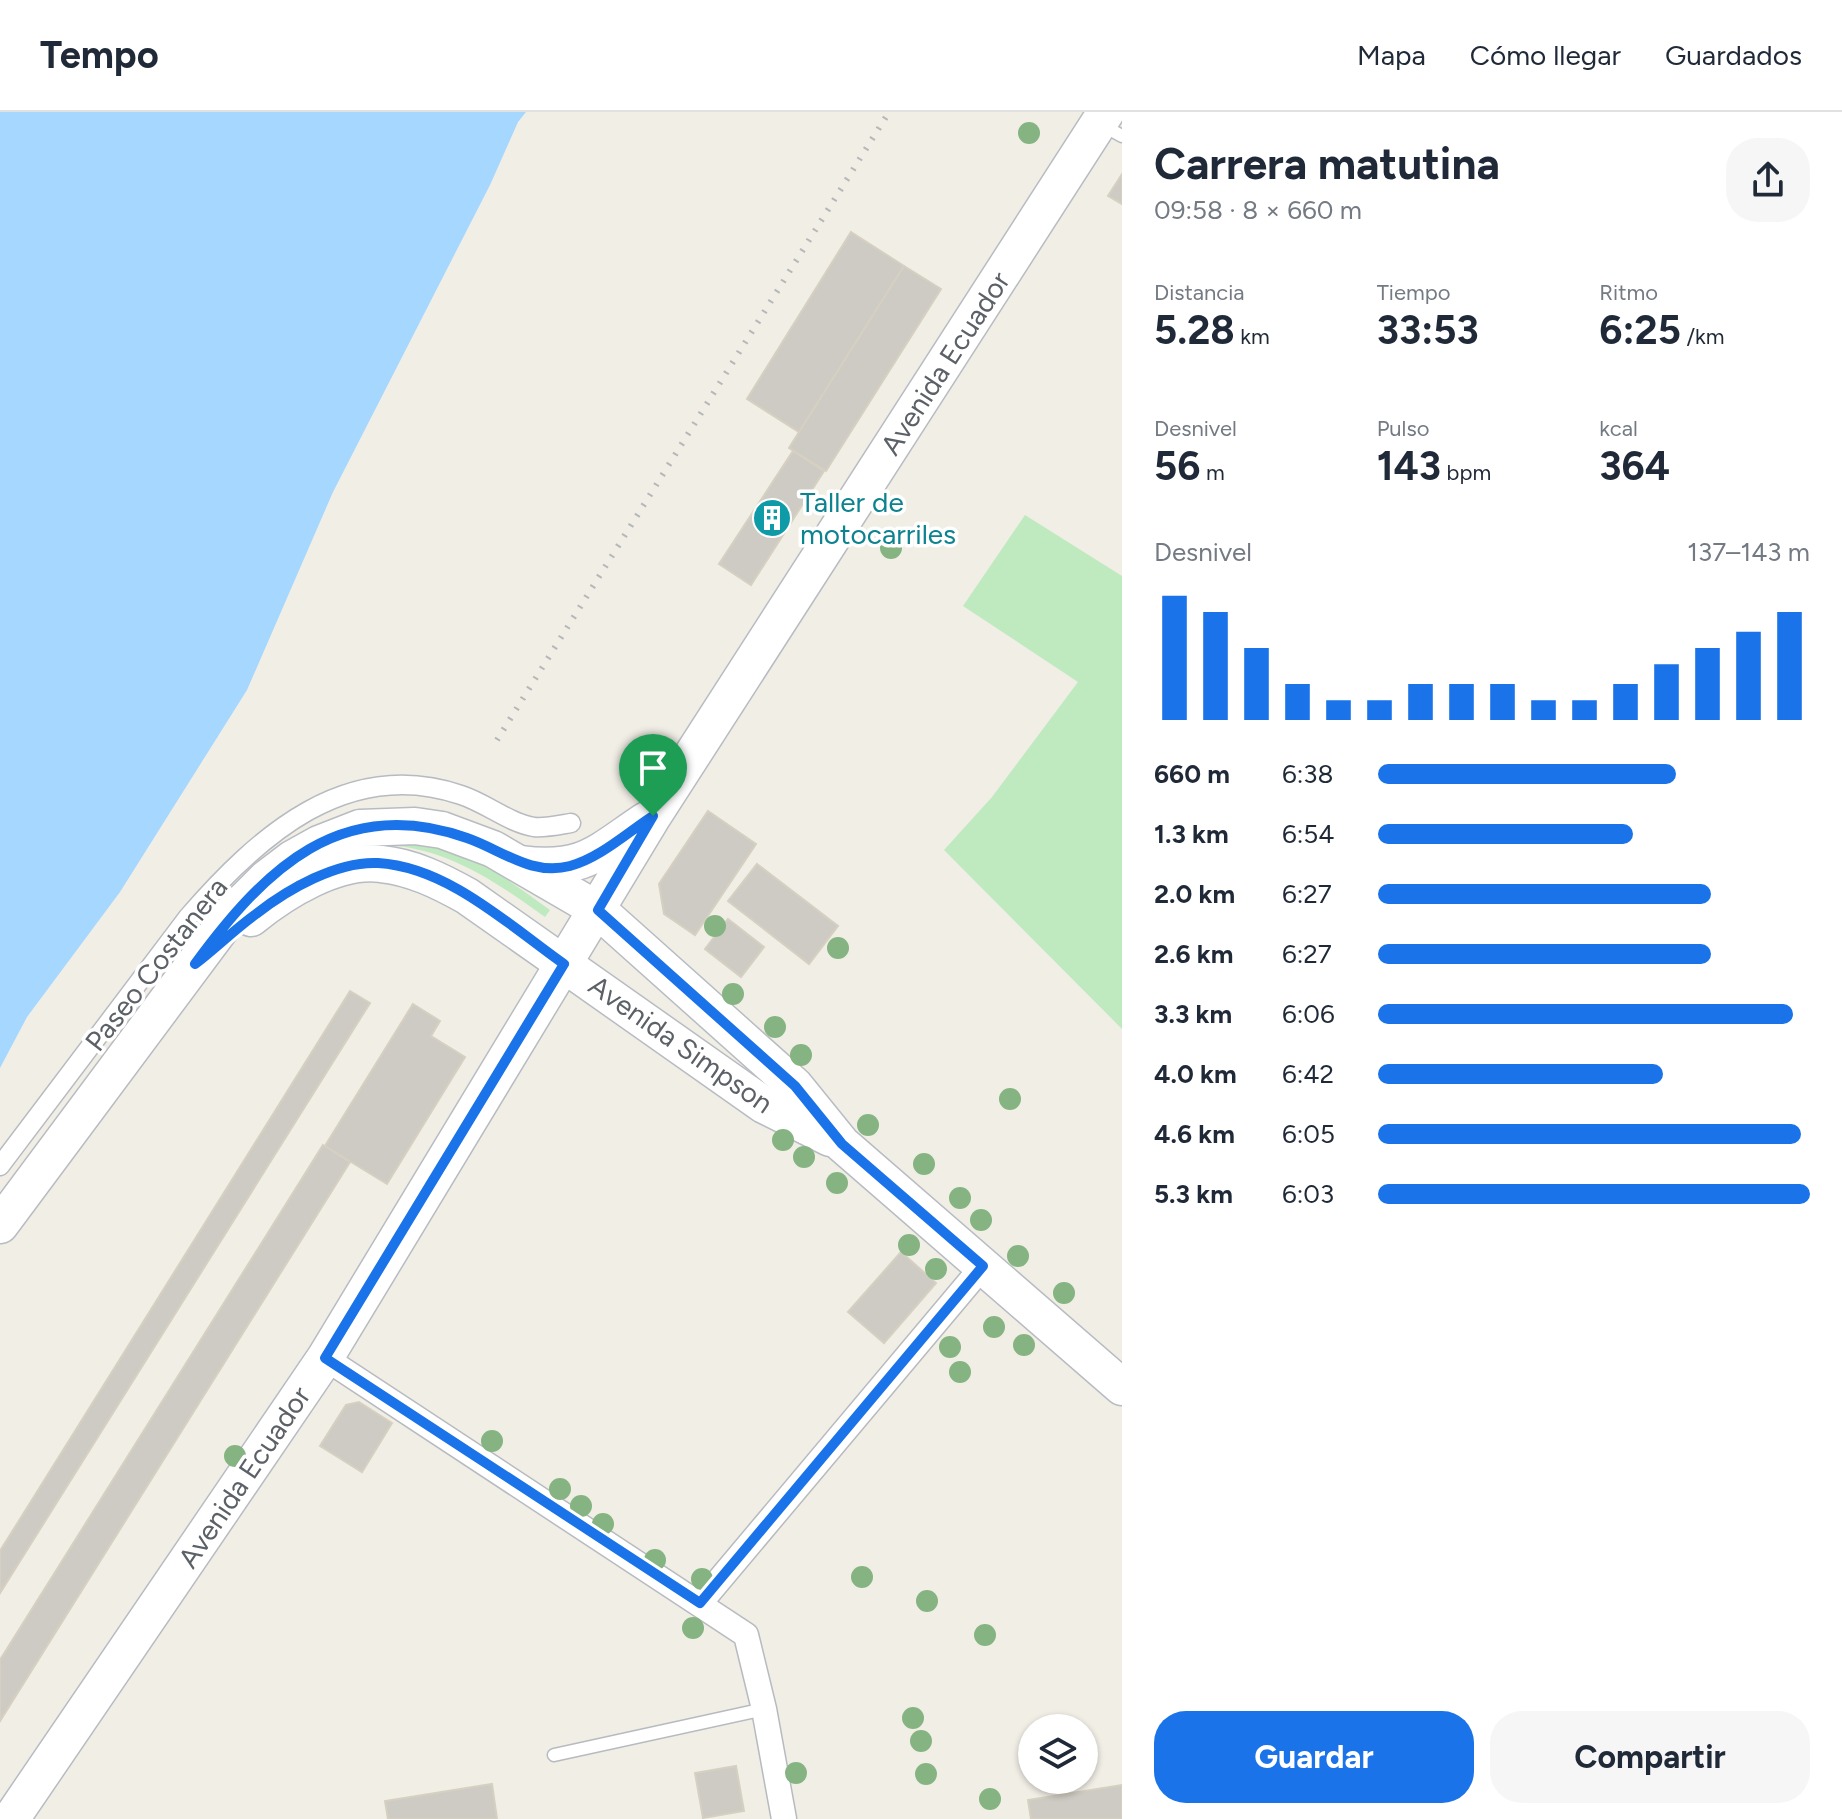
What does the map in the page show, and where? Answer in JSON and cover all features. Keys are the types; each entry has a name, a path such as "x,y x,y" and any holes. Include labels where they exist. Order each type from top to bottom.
{"main road":[{"name":"Avenida Ecuador","path":"11,1819 325,1358 653,816 1109,124"},
{"path":"516,863 570,866 597,853 653,816"},
{"name":"Avenida Simpson","path":"195,964 233,912 267,878 305,851 344,833 388,825 442,830 493,849 598,910 795,1086 842,1144 1122,1387"},
{"name":"Avenida Simpson","path":"195,964 282,896 344,868 377,863 413,870 440,881 564,964 764,1105 842,1144"},
{"path":"0,1225 195,964"}],"street":[{"name":"Paseo Costanera","path":"0,1166 188,917 222,877 258,845 299,817 350,791 404,783 457,793 534,827 571,823"},
{"path":"700,1603 983,1266"},
{"path":"325,1358 746,1635 764,1709 784,1819"}],"lane":[{"path":"554,1755 764,1709"}],"green space":[{"path":"1025,515 1122,576 1122,1029 944,850 992,797 1078,682 963,606"},
{"path":"357,840 422,844 447,849 479,862 550,910 545,917 481,875 436,854 386,845 360,846"}],"water":[{"path":"0,112 526,112 518,122 490,185 333,492 247,690 120,892 27,1017 0,1068"}],"building":[{"path":"1122,174 1122,204 1108,196"},
{"path":"851,232 904,266 799,432 747,399"},
{"path":"904,266 941,289 826,471 789,448"},
{"name":"Taller de motocarriles","path":"793,451 824,471 751,585 719,564"},
{"path":"708,811 756,844 695,935 664,914 659,884"},
{"path":"757,864 838,926 809,964 728,901"},
{"path":"728,919 764,947 741,977 705,949"},
{"path":"350,991 370,1003 0,1593 0,1551"},
{"path":"413,1004 440,1021 431,1036 465,1057 387,1184 325,1146"},
{"path":"323,1145 350,1162 0,1721 0,1660"},
{"path":"901,1252 936,1283 884,1343 848,1312"},
{"path":"359,1402 392,1423 362,1472 320,1446 346,1405"},
{"path":"736,1766 744,1811 703,1818 695,1773"},
{"path":"492,1784 497,1819 388,1819 385,1801"},
{"path":"1122,1785 1122,1819 1031,1819 1028,1800 1066,1794 1098,1794 1098,1789"}],"railway":[{"path":"497,740 889,112"}],"place":[{"name":"Taller de motocarriles","path":"772,518"}],"route":[{"path":"653,816 598,910 795,1086 842,1144 983,1266 700,1603 325,1358 564,964 467,896 440,881 413,870 377,863 344,868 282,896 195,964 233,912 267,878 292,859 344,833 388,825 415,826 468,838 516,863 570,866 597,853 653,816"}]}
